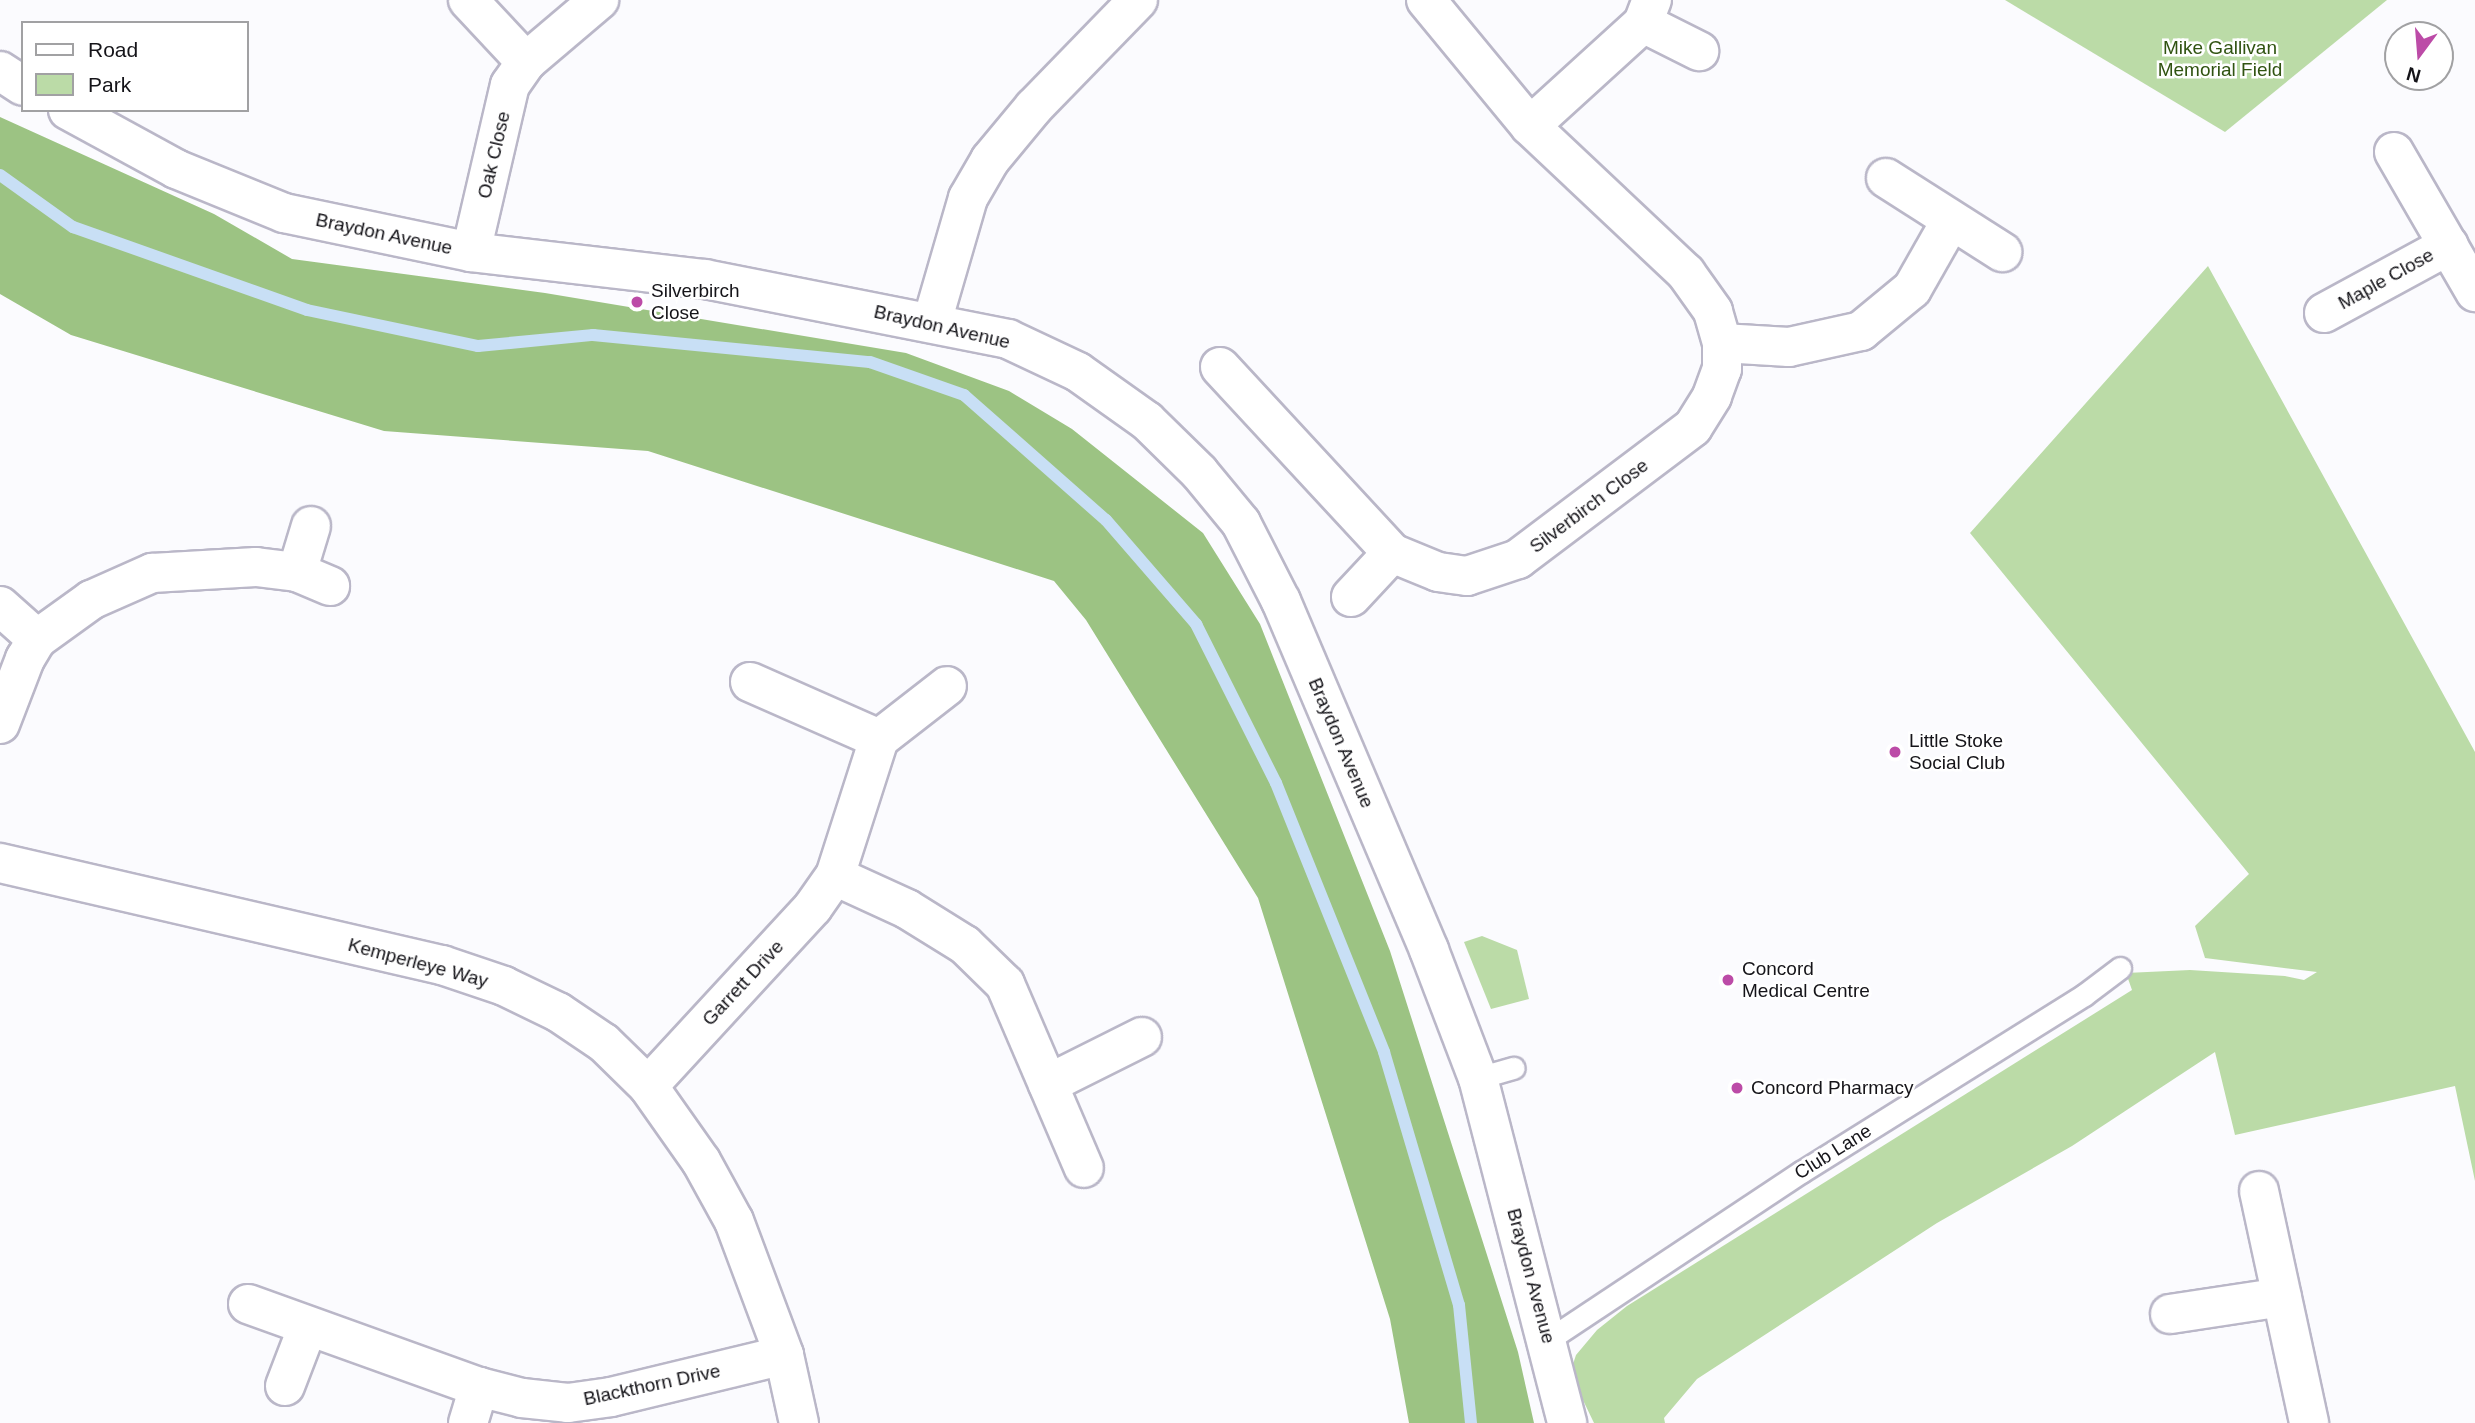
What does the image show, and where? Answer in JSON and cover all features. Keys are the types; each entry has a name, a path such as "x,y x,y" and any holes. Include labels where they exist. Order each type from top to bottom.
{"street":[{"path":"468,0 526,62"},
{"name":"Oak Close","path":"471,252 510,85 526,62 599,0"},
{"path":"932,321 968,198 990,160 1034,107 1139,0"},
{"name":"Silverbirch Close","path":"1220,367 1392,553 1438,572 1467,576 1518,559 1693,427 1712,396 1722,369 1722,343 1713,311 1686,273 1530,126 1426,0"},
{"path":"1530,126 1647,11 1699,51"},
{"path":"0,71 21,85"},
{"name":"Braydon Avenue","path":"72,112 176,169 284,213 471,252 705,279 932,321 1008,339 1078,372 1147,421 1199,472 1241,523 1281,601 1429,950 1496,1073 1548,1340 1567,1423"},
{"name":"Maple Close","path":"2394,152 2475,292"},
{"path":"1886,178 1950,222 2002,252"},
{"path":"1722,343 1789,347 1861,331 1912,289 1950,222"},
{"name":"Maple Close","path":"2324,313 2449,245"},
{"path":"0,724 25,659 37,639 91,600 152,573 256,567 313,579 311,526"},
{"path":"1351,597 1392,553"},
{"path":"0,606 37,639"},
{"path":"750,682 879,739 947,686"},
{"name":"Garrett Drive","path":"648,1086 813,907 835,876 879,739"},
{"name":"Kemperleye Way","path":"0,863 442,965 504,986 558,1012 604,1043 648,1086 701,1161 734,1222 784,1355 799,1423"},
{"path":"835,876 907,909 965,945 1005,985 1084,1168"},
{"path":"1048,1084 1142,1037"},
{"path":"2259,1191 2309,1423"},
{"path":"2170,1314 2282,1297"},
{"name":"Blackthorn Drive","path":"248,1304 479,1387 522,1398 568,1403 611,1397 784,1355"},
{"path":"285,1386 308,1326"},
{"path":"468,1423 479,1387"}],"lane":[{"name":"Club Lane","path":"1548,1340 1790,1179 2084,995 2120,968"}],"green space":[{"name":"Mike Gallivan Memorial Field","path":"2005,0 2387,0 2225,132"},
{"path":"0,117 214,214 292,259 545,293 906,353 1009,391 1072,429 1203,533 1260,624 1390,951 1518,1352 1534,1423 1409,1423 1390,1319 1258,898 1086,620 1054,581 648,451 384,431 71,335 0,294"},
{"path":"2208,266 2475,752 2475,1181 2455,1086 2235,1135 2215,1052 2072,1146 1937,1223 1697,1379 1664,1418 1665,1423 1594,1423 1570,1373 1576,1355 1597,1330 1627,1306 2132,990 2126,973 2190,970 2285,976 2304,980 2317,972 2205,958 2195,926 2249,874 1970,533"},
{"path":"1482,936 1517,950 1529,999 1491,1009 1464,942"}],"waterway":[{"path":"0,175 73,227 307,310 478,346 593,335 870,362 964,395 1106,520 1196,624 1276,783 1384,1052 1459,1305 1471,1423"}],"place":[{"name":"Silverbirch Close","path":"637,302"},
{"name":"Little Stoke Social Club","path":"1895,752"},
{"name":"Concord Medical Centre","path":"1728,980"},
{"name":"Concord Pharmacy","path":"1737,1088"}]}
